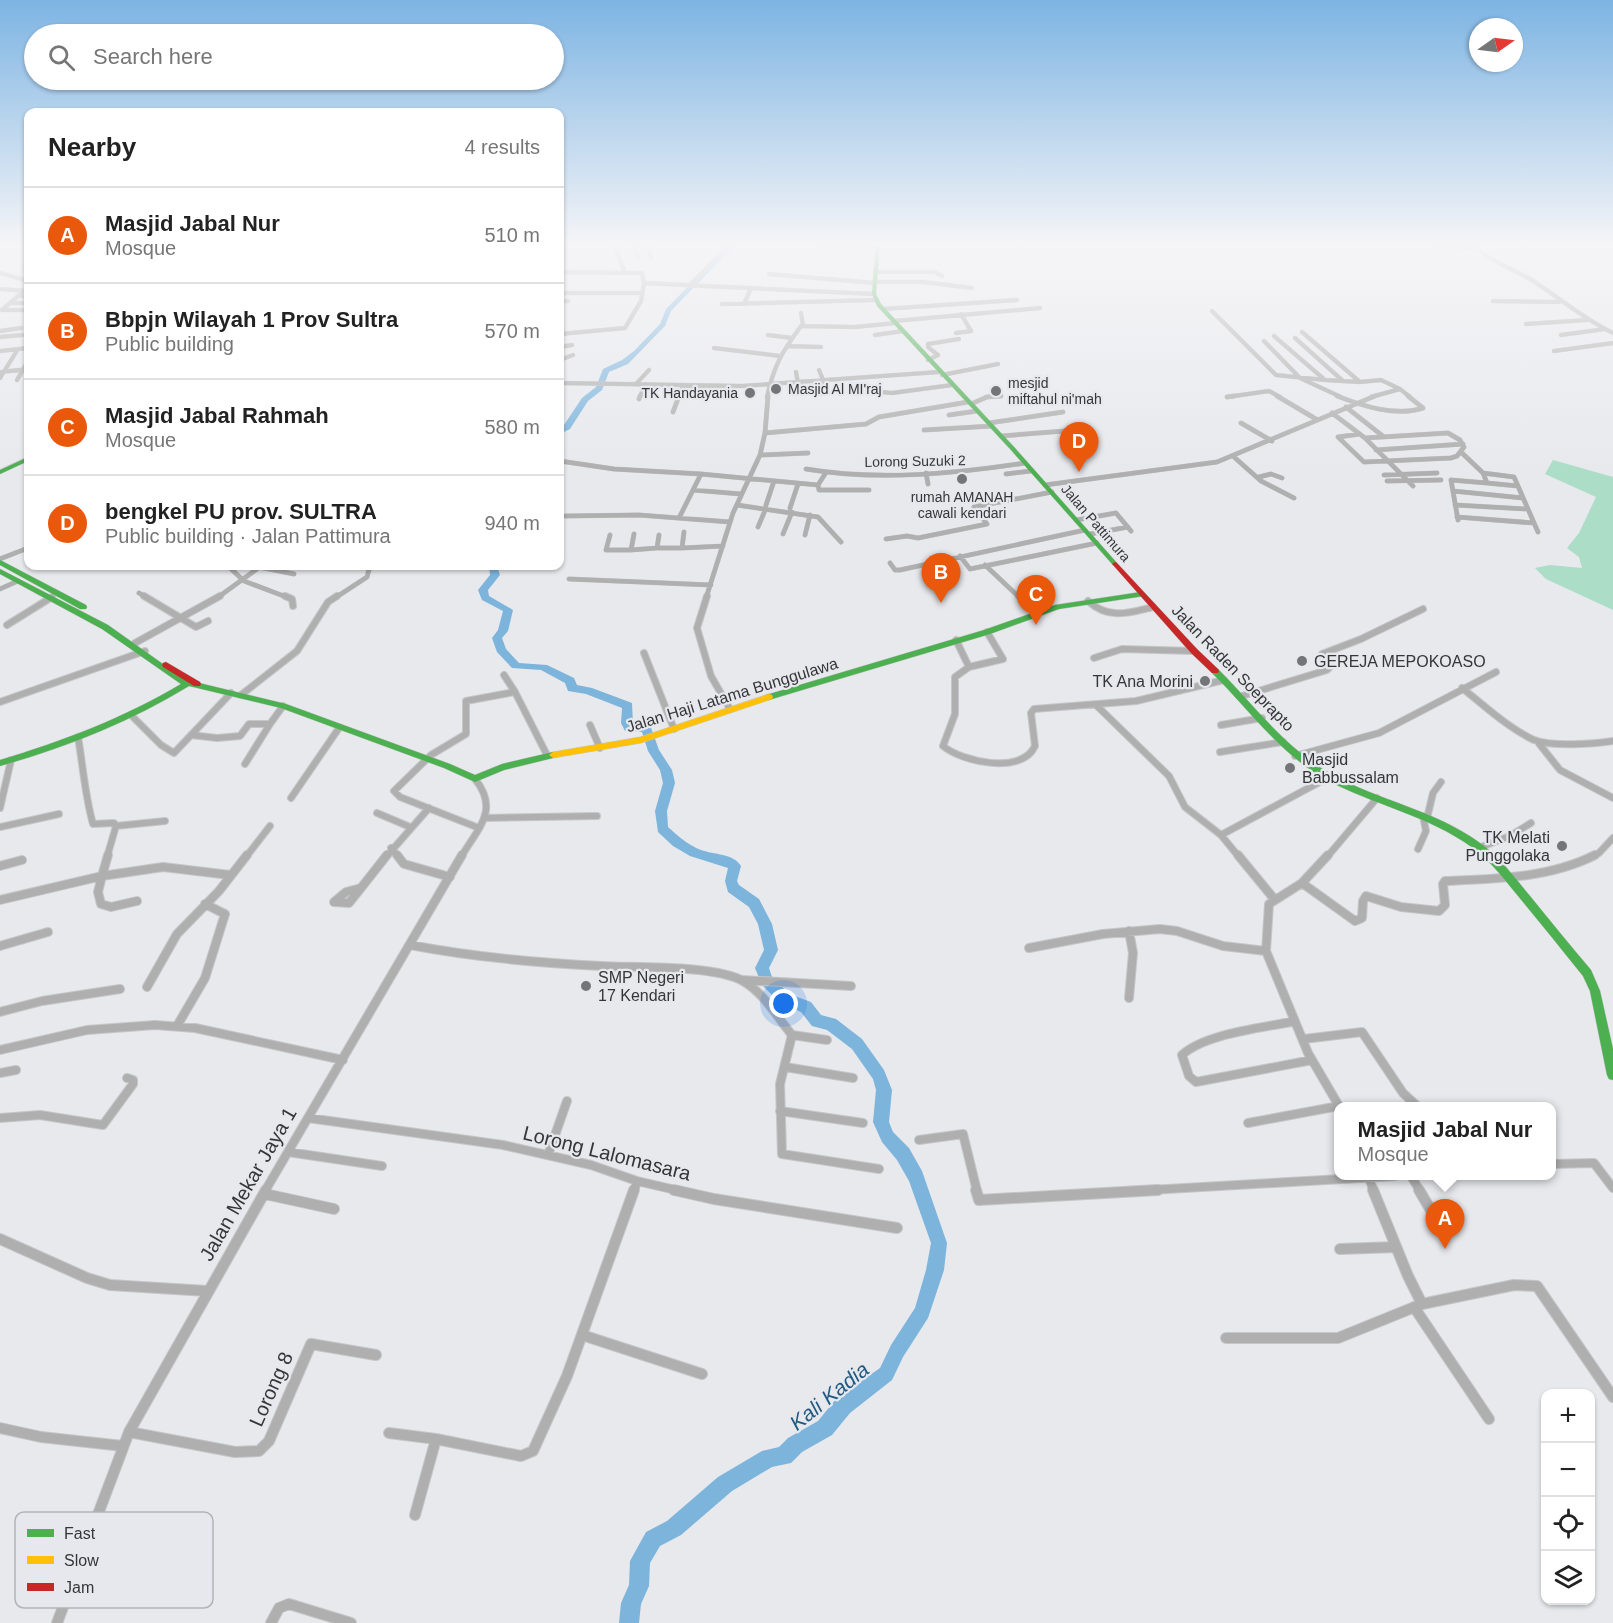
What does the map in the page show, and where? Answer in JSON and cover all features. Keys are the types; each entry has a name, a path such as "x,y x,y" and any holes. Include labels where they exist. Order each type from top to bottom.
{"main road":[{"name":"Jalan Pattimura","path":"891,318 1098,543 1141,594"},
{"path":"0,474 24,462"},
{"path":"0,560 112,625 143,652"},
{"path":"0,571 105,627 189,681 283,706 428,759 475,779"},
{"name":"Jalan Haji Latama Bunggulawa","path":"475,779 502,767 547,755 600,748 648,738 730,709 987,632 1038,614 1088,601 1141,594"},
{"name":"Jalan Raden Soeprapto","path":"1141,594 1194,651 1242,696 1295,756 1329,777 1454,829 1481,847 1510,878 1587,973 1595,991 1613,1075"},
{"path":"0,763 78,737 131,715 189,681"},
{"path":"0,756 43,744 103,722 189,681"}],"street":[{"path":"564,334 625,328 632,318"},
{"path":"730,709 711,676 697,633 730,522 760,455 765,433 764,415 769,385 780,356 802,325 801,318"},
{"path":"802,325 851,327 898,325 940,318"},
{"path":"956,333 971,331 963,318"},
{"path":"1219,318 1276,375 1301,378 1325,381 1381,380 1400,388 1423,408 1418,412 1408,412 1368,408 1356,403 1301,378 1264,341"},
{"path":"1583,318 1613,333"},
{"path":"1526,324 1587,320"},
{"path":"875,334 898,325"},
{"path":"0,331 21,328"},
{"path":"1561,335 1605,329"},
{"path":"1302,332 1360,382"},
{"path":"768,334 792,338"},
{"path":"0,337 22,335"},
{"path":"1274,336 1325,381"},
{"path":"1295,338 1343,381"},
{"path":"928,360 938,355 928,344 959,339"},
{"path":"1554,351 1613,343"},
{"path":"564,346 572,345"},
{"path":"787,345 821,347"},
{"path":"0,351 24,348"},
{"path":"714,348 780,356"},
{"path":"0,378 18,349"},
{"path":"564,359 573,356"},
{"path":"564,382 769,385 941,373 998,364"},
{"path":"2,372 24,369"},
{"path":"636,384 649,370"},
{"path":"819,370 824,382"},
{"path":"17,380 24,371"},
{"path":"796,372 798,383"},
{"path":"818,382 821,394"},
{"path":"639,399 645,384"},
{"path":"673,412 683,385"},
{"path":"870,392 892,393 952,385"},
{"path":"886,539 907,536 918,538 987,524 974,507 1048,489 1209,464 1234,457 1346,407 1400,388"},
{"path":"1227,397 1269,391 1316,420"},
{"path":"948,415 987,397 1001,396"},
{"path":"765,433 866,424 879,417 970,404 987,397"},
{"path":"1346,407 1384,437"},
{"path":"924,430 990,425 1063,412"},
{"path":"1332,413 1365,438 1413,486"},
{"path":"1241,423 1272,441"},
{"path":"1001,436 1077,430"},
{"path":"1365,438 1448,433 1463,444"},
{"path":"1360,434 1338,437 1364,462 1451,458 1461,452 1463,444"},
{"path":"1376,450 1463,444"},
{"path":"1461,452 1483,473 1488,483"},
{"path":"760,455 808,453"},
{"path":"1234,457 1263,483 1294,498"},
{"path":"564,461 623,470 701,474 818,485"},
{"path":"1006,474 1028,467"},
{"name":"Lorong Suzuki 2","path":"806,469 825,474 981,471 1028,467"},
{"path":"927,472 928,484"},
{"path":"1384,475 1437,473"},
{"path":"1483,473 1514,477 1538,532"},
{"path":"679,518 701,474"},
{"path":"818,485 825,474"},
{"path":"1259,477 1271,474 1282,478"},
{"path":"1387,481 1441,480"},
{"path":"1518,486 1451,480 1458,518 1534,523"},
{"path":"758,527 774,481"},
{"path":"783,534 798,484"},
{"path":"818,485 821,491 869,490"},
{"path":"693,490 741,494"},
{"path":"1453,491 1523,498"},
{"path":"737,505 766,506 821,518 841,542"},
{"path":"1455,505 1528,509"},
{"path":"890,563 897,570 1087,532 1130,529 1116,513 1077,520"},
{"path":"564,516 639,515 730,522"},
{"path":"804,535 810,515"},
{"path":"682,548 684,532"},
{"path":"631,550 634,534"},
{"path":"657,548 659,534"},
{"path":"610,535 606,550 723,546"},
{"path":"960,556 970,569 1098,543"},
{"path":"0,560 24,550"},
{"path":"985,565 1038,614"},
{"path":"232,570 244,581 292,599 293,606"},
{"path":"135,643 181,620 244,581 256,570"},
{"path":"277,570 294,574"},
{"path":"241,695 297,651 325,605 367,577 369,570"},
{"path":"569,579 711,585"},
{"path":"0,589 18,581"},
{"path":"139,593 196,627 208,621"},
{"path":"7,625 52,597"},
{"path":"1088,601 1094,607 1110,615 1153,608"},
{"path":"1242,696 1327,670 1331,666 1321,657 1323,654 1361,639 1423,609"},
{"path":"987,632 1003,659 969,667 955,677 955,714 943,742 946,750 959,757 987,762 1023,760 1035,749 1032,711 1153,699 1224,680"},
{"path":"956,640 969,667"},
{"path":"1095,658 1122,649 1194,651"},
{"path":"0,702 143,652"},
{"path":"644,653 674,729"},
{"path":"1295,756 1379,733 1496,672"},
{"path":"504,675 547,755"},
{"path":"1462,688 1519,732 1537,741 1595,745 1613,741"},
{"path":"478,828 400,797 394,791 428,759 466,734 466,701 515,692"},
{"path":"131,715 160,745 173,753 231,693"},
{"path":"1096,705 1169,776 1185,807 1221,835 1275,900"},
{"path":"245,764 283,706"},
{"path":"1221,725 1262,718"},
{"path":"191,735 237,737 249,724 270,724"},
{"path":"590,725 600,748"},
{"path":"291,798 339,728"},
{"path":"78,737 87,787 87,802 93,824 114,823 116,826 165,821"},
{"path":"1537,741 1560,770 1613,798"},
{"path":"1220,752 1283,742"},
{"path":"0,808 11,760"},
{"path":"1221,835 1329,777"},
{"path":"475,779 488,801 488,813 484,818"},
{"path":"1418,849 1426,831 1425,817 1433,793 1442,782"},
{"path":"1337,1102 1312,1060 1266,951 1267,918 1269,904 1302,883 1355,826 1377,798"},
{"path":"361,888 391,848 429,808"},
{"path":"376,813 410,827"},
{"path":"0,827 59,814"},
{"path":"484,818 597,816"},
{"name":"Jalan Mekar Jaya 1","path":"98,1512 129,1432 207,1291 484,818"},
{"path":"1481,847 1505,839 1531,823"},
{"path":"116,826 98,892 101,904 111,907 137,901"},
{"path":"147,987 177,934 270,826"},
{"path":"1302,883 1354,921 1362,918 1363,901 1366,896 1401,907 1439,911 1445,905 1443,884 1445,880 1510,878 1581,862 1599,853 1613,838"},
{"path":"391,848 404,864 450,877"},
{"path":"0,866 22,860"},
{"path":"0,900 102,876 163,867 230,875"},
{"path":"177,1026 204,978 213,946 224,920 225,914 205,904"},
{"path":"1029,948 1076,938 1168,930 1223,946 1266,951"},
{"path":"0,946 48,932"},
{"path":"1129,932 1133,953 1129,998"},
{"path":"410,945 562,964 710,973 742,980 851,986"},
{"path":"742,980 766,1003 792,1035 827,1040"},
{"path":"0,1012 51,1000 120,989"},
{"path":"1602,1019 1613,1022"},
{"path":"1295,1021 1214,1039 1186,1049 1182,1055 1189,1076 1196,1082 1312,1060"},
{"path":"0,1050 71,1032 150,1025 177,1026 306,1049 343,1060"},
{"path":"1304,1039 1362,1032 1401,1090 1412,1102"},
{"path":"792,1035 780,1084 782,1154 879,1169"},
{"path":"785,1067 853,1078"},
{"path":"0,1073 16,1070"},
{"path":"0,1118 49,1114 103,1125 133,1084 133,1080 127,1078"},
{"path":"548,1155 567,1101"},
{"path":"1248,1123 1334,1107"},
{"path":"780,1111 863,1123"},
{"name":"Lorong Lalomasara","path":"308,1118 503,1145 591,1165 637,1181 714,1199 897,1228"},
{"path":"919,1140 963,1134 979,1200 1334,1178"},
{"path":"288,1152 381,1166"},
{"path":"1556,1164 1594,1163 1613,1188"},
{"path":"1370,1180 1418,1305 1489,1419"},
{"path":"1413,1180 1442,1229"},
{"path":"389,1433 436,1439 521,1456 533,1451 582,1335 637,1181"},
{"path":"265,1194 334,1209"},
{"path":"0,1239 87,1278 110,1285 207,1291"},
{"path":"1340,1249 1396,1247"},
{"path":"1226,1338 1338,1338 1418,1305 1514,1285 1537,1286 1557,1312 1613,1397"},
{"path":"582,1335 702,1374"},
{"name":"Lorong 8","path":"129,1432 235,1452 259,1451 269,1441 311,1344 375,1355"},
{"path":"0,1428 41,1437 123,1446"},
{"path":"415,1515 436,1439"},
{"path":"271,1623 279,1608 289,1604 351,1623"},
{"name":"Jalan Mekar Jaya 1","path":"57,1623 63,1608"}],"green space":[{"path":"1553,460 1613,477 1613,610 1546,579 1535,568 1550,565 1582,568 1579,557 1567,548 1579,533 1596,497 1545,474"}],"waterway":[{"name":"Kali Kadia","path":"564,429 585,400 599,388 606,371 625,362 663,325 665,318"},
{"name":"Kali Kadia","path":"494,570 495,575 483,590 485,598 508,610 503,631 497,638 501,650 516,666 543,667 570,681 572,688 588,691 628,706 629,728 646,728 654,751 666,770 669,783 661,811 662,829 688,850 735,866 731,881 733,888 754,903 765,924 771,950 762,968 767,981 784,998 806,1007 817,1021 831,1024 857,1044 879,1075 884,1090 881,1122 887,1137 903,1154 916,1177 939,1243 935,1270 922,1312 897,1351 886,1374 843,1406 825,1428 795,1445 784,1456 769,1458 725,1484 674,1528 653,1539 640,1561 639,1586 631,1603 629,1623"}],"traffic: fast":[{"path":"891,318 1013,449 1115,564"},
{"path":"0,472 24,461"},
{"path":"0,562 83,607"},
{"path":"0,571 105,627 181,681 283,706 447,766 475,779 502,767 553,755"},
{"path":"769,697 987,632 1058,607 1141,594"},
{"path":"1215,671 1283,742 1312,767 1350,787 1416,813 1458,833 1496,862 1587,973 1595,991 1613,1075"},
{"path":"0,763 50,748 123,719 191,681"}],"traffic: slow":[{"path":"553,755 641,740 769,697"}],"traffic: jam":[{"path":"1115,564 1215,671"},
{"path":"166,665 197,684"}],"place":[{"name":"Masjid Al MI'raj","path":"776,389"},
{"name":"mesjid miftahul ni'mah","path":"996,391"},
{"name":"TK Handayania","path":"750,393"},
{"name":"bengkel PU prov. SULTRA","path":"1079,472"},
{"name":"rumah AMANAH cawali kendari","path":"962,479"},
{"name":"Bbpjn Wilayah 1 Prov Sultra","path":"941,603"},
{"name":"Masjid Jabal Rahmah","path":"1036,625"},
{"name":"GEREJA MEPOKOASO","path":"1302,661"},
{"name":"TK Ana Morini","path":"1205,681"},
{"name":"Masjid Babbussalam","path":"1290,768"},
{"name":"TK Melati Punggolaka","path":"1562,846"},
{"name":"SMP Negeri 17 Kendari","path":"586,986"},
{"name":"Masjid Jabal Nur","path":"1445,1249"}]}
